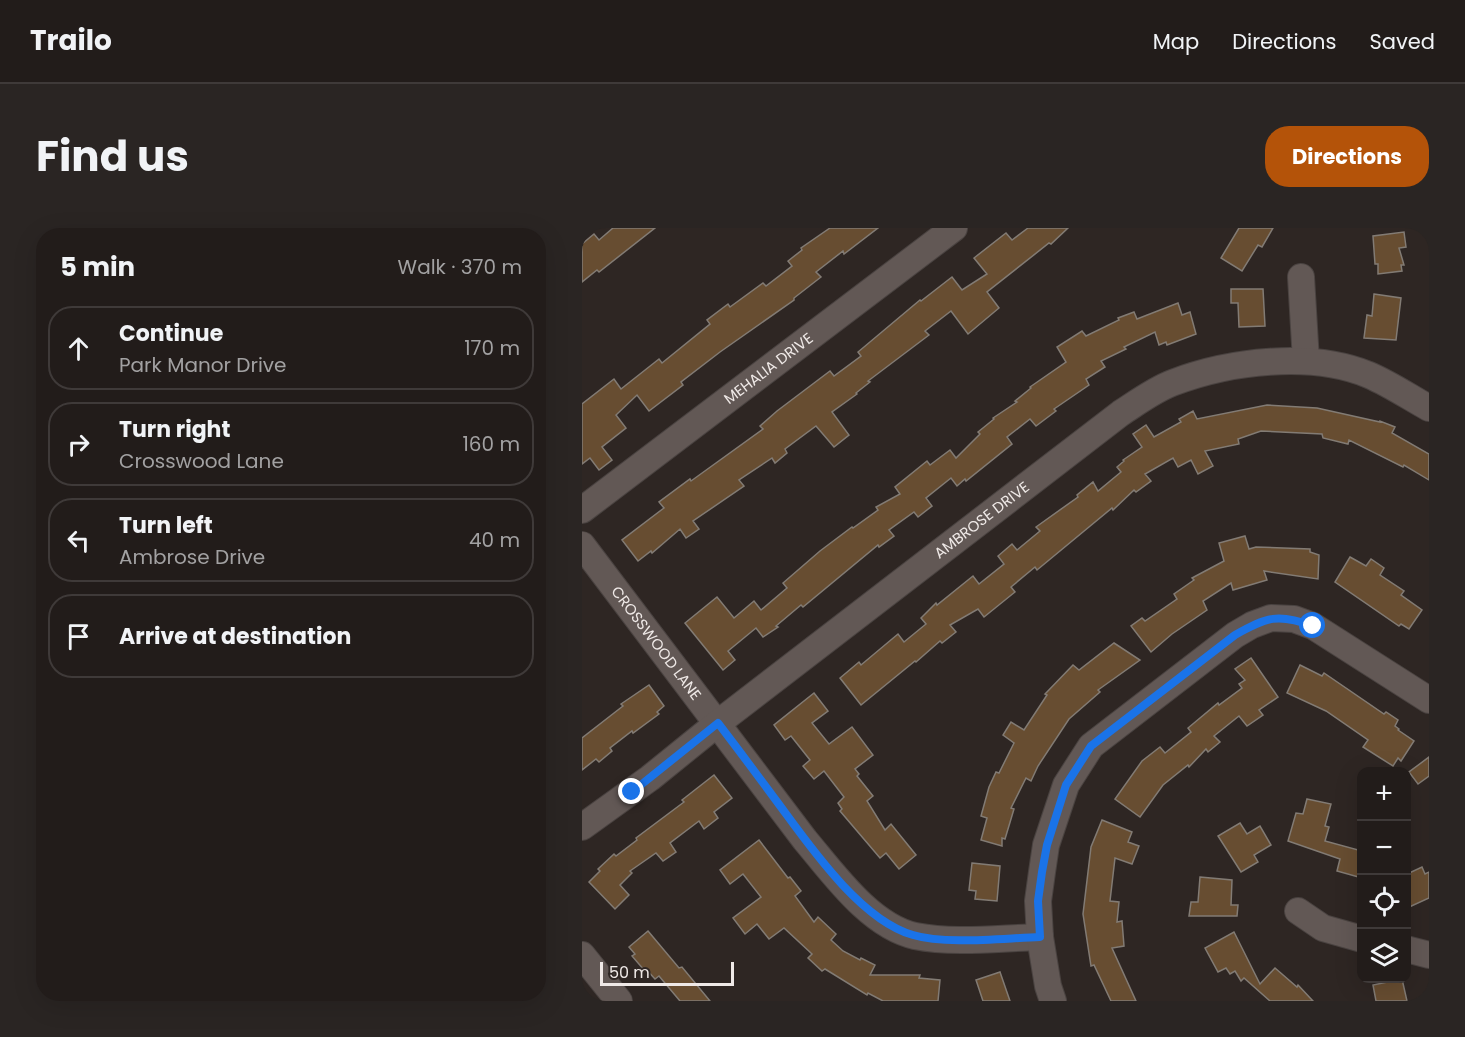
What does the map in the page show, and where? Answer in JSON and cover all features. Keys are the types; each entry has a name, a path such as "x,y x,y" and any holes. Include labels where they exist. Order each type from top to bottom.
{"street":[{"name":"MEHALIA DRIVE","path":"582,510 954,228"},
{"path":"1301,277 1306,361"},
{"name":"AMBROSE DRIVE","path":"582,827 641,785 718,723 1121,413 1156,390 1172,383 1235,365 1306,361 1367,375 1429,408"},
{"name":"CROSSWOOD LANE","path":"582,544 805,840 842,884 876,916 896,929 913,936 936,939 1040,937"},
{"path":"1053,1001 1048,986 1040,937 1038,901 1042,872 1049,835 1066,785 1091,746 1235,635 1271,618 1294,619 1313,626 1429,699"},
{"path":"1298,911 1323,928 1357,938"},
{"path":"1411,950 1429,955"},
{"path":"582,955 619,1001"}],"building":[{"path":"613,228 655,228 599,272 597,270 582,282 582,244 594,234 599,240"},
{"path":"830,228 878,228 816,272 821,277 794,300 720,352 681,382 683,385 649,411 637,395 616,415 626,428 602,447 612,460 599,470 590,458 582,464 582,404 614,379 621,389 659,359 662,363 710,324 707,320 728,304 730,307 763,283 766,286 792,266 788,261 802,250 801,248"},
{"path":"1028,228 1068,228 1051,244 1049,243 987,292 999,308 968,334 951,311 925,331 929,335 868,381 870,382 857,394 832,412 849,435 834,447 816,426 785,449 787,453 775,463 772,458 739,480 744,486 693,521 699,529 686,538 680,529 652,553 651,551 638,561 622,540 664,508 659,502 763,429 760,426 777,411 830,371 834,376 861,356 858,352 920,300 952,277 962,290 987,274 974,258 1006,233 1012,240"},
{"path":"1239,228 1273,228 1262,247 1258,245 1242,271 1221,258"},
{"path":"1404,232 1406,247 1399,248 1404,265 1401,265 1402,271 1378,274 1373,236"},
{"path":"1231,289 1263,289 1265,326 1239,327 1238,303 1231,303"},
{"path":"1374,294 1401,298 1396,340 1364,338 1367,315 1372,316"},
{"path":"1178,303 1182,315 1190,312 1196,334 1167,345 1166,342 1159,345 1155,332 1101,361 1105,367 1086,379 1089,385 1054,409 1056,411 1036,426 1030,419 1007,437 1012,444 966,481 965,479 957,486 951,478 926,498 932,506 918,517 914,512 889,530 894,536 879,547 878,545 803,607 801,605 776,626 778,627 763,637 756,628 728,651 735,660 723,670 685,623 717,597 734,618 754,601 761,610 787,588 783,583 820,551 878,510 876,507 900,494 895,487 927,461 930,465 950,450 956,458 993,418 1017,402 1015,401 1030,387 1066,362 1057,347 1082,331 1086,336 1134,312 1137,319"},
{"path":"1267,405 1317,408 1380,421 1395,427 1392,433 1429,454 1429,480 1404,465 1403,467 1349,440 1348,444 1323,438 1322,434 1261,431 1238,439 1239,444 1205,451 1213,466 1198,474 1191,460 1178,467 1173,458 1145,474 1151,481 1136,492 1134,490 1113,510 1112,508 1037,570 1035,567 1011,587 1015,592 984,617 978,609 950,625 956,632 942,643 940,641 861,705 840,678 859,662 861,665 898,634 904,642 926,624 921,618 936,603 937,605 973,576 979,584 1004,564 998,556 1012,544 1017,550 1040,531 1036,527 1078,497 1077,495 1093,482 1098,491 1121,472 1117,467 1142,447 1133,434 1146,425 1154,437 1181,422 1179,419 1193,411 1197,419"},
{"path":"1245,536 1249,549 1256,547 1310,549 1310,552 1319,555 1318,579 1264,571 1267,580 1233,590 1231,583 1203,601 1207,610 1172,634 1151,652 1131,626 1142,618 1145,621 1177,599 1174,594 1194,580 1192,578 1224,561 1219,543"},
{"path":"1350,557 1366,566 1371,559 1384,568 1380,575 1404,591 1401,595 1422,610 1409,629 1401,624 1399,626 1335,582"},
{"path":"1114,643 1140,660 1098,690 1100,692 1069,719 1038,766 1031,781 1026,778 1011,808 1014,809 1005,839 1002,838 1002,846 981,840 987,818 981,816 989,787 1014,743 1003,735 1011,722 1024,730 1047,695 1045,694 1073,665 1079,670"},
{"path":"1251,658 1278,697 1259,710 1263,715 1247,726 1239,716 1214,736 1220,742 1208,752 1206,749 1189,767 1188,765 1163,785 1140,817 1115,799 1142,761 1160,747 1165,753 1191,732 1188,728 1218,703 1219,705 1242,688 1239,684 1245,680 1235,669"},
{"path":"1300,665 1322,676 1324,673 1384,714 1386,712 1398,720 1395,726 1398,730 1414,741 1401,761 1398,758 1393,766 1363,747 1368,740 1326,711 1287,693"},
{"path":"649,685 664,706 657,712 659,714 610,748 612,751 599,762 596,759 582,770 582,738 623,706 621,704"},
{"path":"814,693 828,711 812,723 829,744 852,727 873,755 855,769 859,774 857,776 873,796 867,801 885,830 891,824 916,855 899,869 886,853 880,858 840,811 842,809 838,803 844,797 824,771 814,779 803,766 810,760 791,736 785,740 774,725"},
{"path":"1429,757 1429,776 1418,784 1411,775 1411,770"},
{"path":"714,775 732,798 714,812 718,818 704,829 699,821 670,843 676,852 663,861 656,853 630,871 632,873 620,885 629,895 615,909 589,882 600,871 598,869 614,854 616,856 684,802 682,800"},
{"path":"1307,799 1331,804 1325,826 1329,827 1325,841 1357,850 1357,877 1337,871 1340,859 1288,841 1296,813 1303,814"},
{"path":"1102,820 1132,832 1128,842 1139,846 1132,864 1115,858 1110,901 1119,902 1117,922 1122,921 1124,946 1112,948 1136,1001 1111,1001 1094,965 1091,966 1083,914 1091,847"},
{"path":"1240,823 1247,834 1260,826 1271,845 1254,855 1258,862 1241,872 1218,836"},
{"path":"759,840 801,891 795,896 814,922 818,917 836,934 831,940 843,951 875,965 870,975 920,975 919,978 940,980 938,1001 883,1001 868,993 867,995 825,969 822,971 808,958 812,954 784,928 769,939 757,924 745,934 733,918 761,897 743,874 730,884 720,870"},
{"path":"972,863 1000,866 997,901 975,899 976,891 969,890"},
{"path":"1422,867 1425,874 1429,872 1429,898 1411,906 1411,875 1411,872"},
{"path":"1200,877 1232,880 1231,905 1238,905 1237,916 1189,916 1191,902 1198,902"},
{"path":"648,931 710,1001 680,1001 659,976 655,979 645,968 644,970 632,956 635,954 629,947"},
{"path":"1234,932 1260,984 1275,968 1297,987 1298,985 1313,1001 1270,1001 1244,978 1241,981 1235,971 1230,974 1226,968 1218,972 1205,948"},
{"path":"1000,972 1010,1001 983,1001 976,980"},
{"path":"1403,983 1407,1001 1376,1001 1373,985"}],"route":[{"path":"632,792 718,723 805,840 842,884 876,916 896,929 913,936 936,939 1040,937 1038,901 1047,845 1055,814 1066,785 1091,746 1235,635 1252,625 1271,618 1294,619 1313,626"}]}
